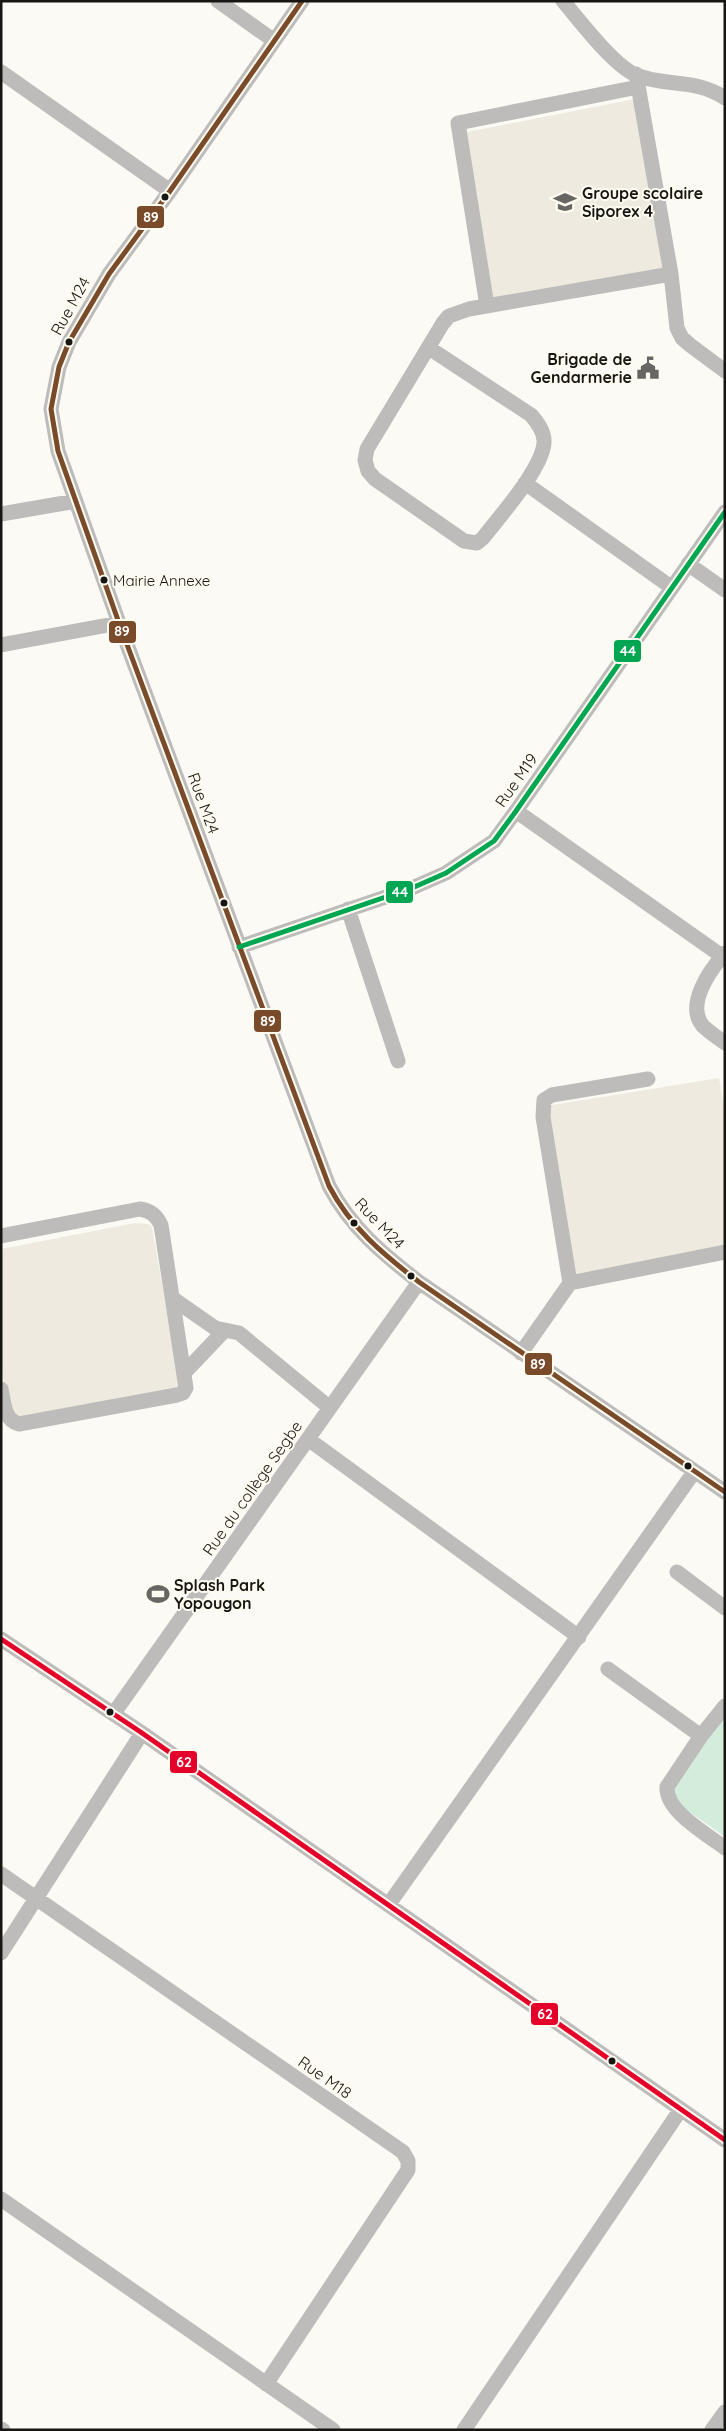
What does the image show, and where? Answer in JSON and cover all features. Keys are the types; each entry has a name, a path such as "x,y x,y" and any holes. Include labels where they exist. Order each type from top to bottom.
{"street":[{"path":"218,1 273,40"},
{"name":"Rue M24","path":"302,1 94,297 69,342 59,367 51,408 53,430 120,624 239,947 329,1186 338,1203 360,1232 419,1282 725,1492"},
{"path":"563,1 637,81 671,274 677,328 682,338 725,371"},
{"path":"1,72 170,191"},
{"path":"487,306 458,123 637,81 696,84 708,87 725,98"},
{"path":"429,348 531,415 536,421 544,440 542,455 525,483 483,538 470,544 384,484 368,471 365,460 367,449 429,348 449,316 487,306 671,274"},
{"path":"525,483 671,587"},
{"path":"1,514 76,501"},
{"name":"Rue M19","path":"239,947 446,874 494,841 725,512"},
{"path":"688,564 725,590"},
{"path":"1,645 120,624"},
{"path":"516,811 723,955 701,991 697,1001 697,1015 703,1026 725,1043"},
{"path":"348,909 398,1061"},
{"path":"570,1284 543,1117 544,1100 552,1095 648,1079"},
{"path":"1,1236 131,1210 149,1211 157,1216 161,1225 186,1388 183,1393 178,1395 19,1424 12,1422 8,1416 1,1388"},
{"path":"521,1353 570,1284 725,1252"},
{"name":"Rue du collège Segbe","path":"114,1713 419,1282"},
{"path":"172,1298 215,1328 238,1333 330,1408"},
{"path":"184,1373 224,1331"},
{"path":"308,1439 579,1637"},
{"path":"389,1904 694,1472"},
{"path":"678,1572 725,1608"},
{"path":"1,1639 114,1713 725,2140"},
{"path":"608,1669 701,1736"},
{"path":"725,1706 701,1736 666,1791 669,1800 676,1810 725,1848"},
{"path":"1,1953 142,1733"},
{"name":"Rue M18","path":"1,1874 403,2152 408,2161 408,2170 266,2384"},
{"path":"464,2430 681,2109"},
{"path":"1,2199 333,2430"},
{"path":"712,2430 725,2412"}],"shaded area":[{"name":"Groupe scolaire Siporex 4","path":"635,99 663,272 494,304 467,132"},
{"path":"719,1078 725,1113 725,1248 573,1276 546,1106"},
{"path":"135,1223 148,1224 152,1227 181,1392 29,1421 10,1414 1,1366 1,1249"}],"green space":[{"path":"725,1702 725,1837 660,1791"}],"transit line":[{"name":"89","path":"302,1 170,191 109,274 69,342 59,367 51,409 58,451 119,623 329,1186 338,1201 347,1215 369,1239 419,1282 725,1492"},
{"name":"44","path":"239,947 412,888 446,873 494,841 725,512"},
{"name":"62","path":"1,1639 142,1733 725,2140"}],"place":[{"name":"Groupe scolaire Siporex 4","path":"565,202"},
{"name":"Brigade de Gendarmerie","path":"648,368"},
{"name":"Mairie Annexe","path":"104,580"},
{"name":"Splash Park Yopougon","path":"158,1594"}]}
